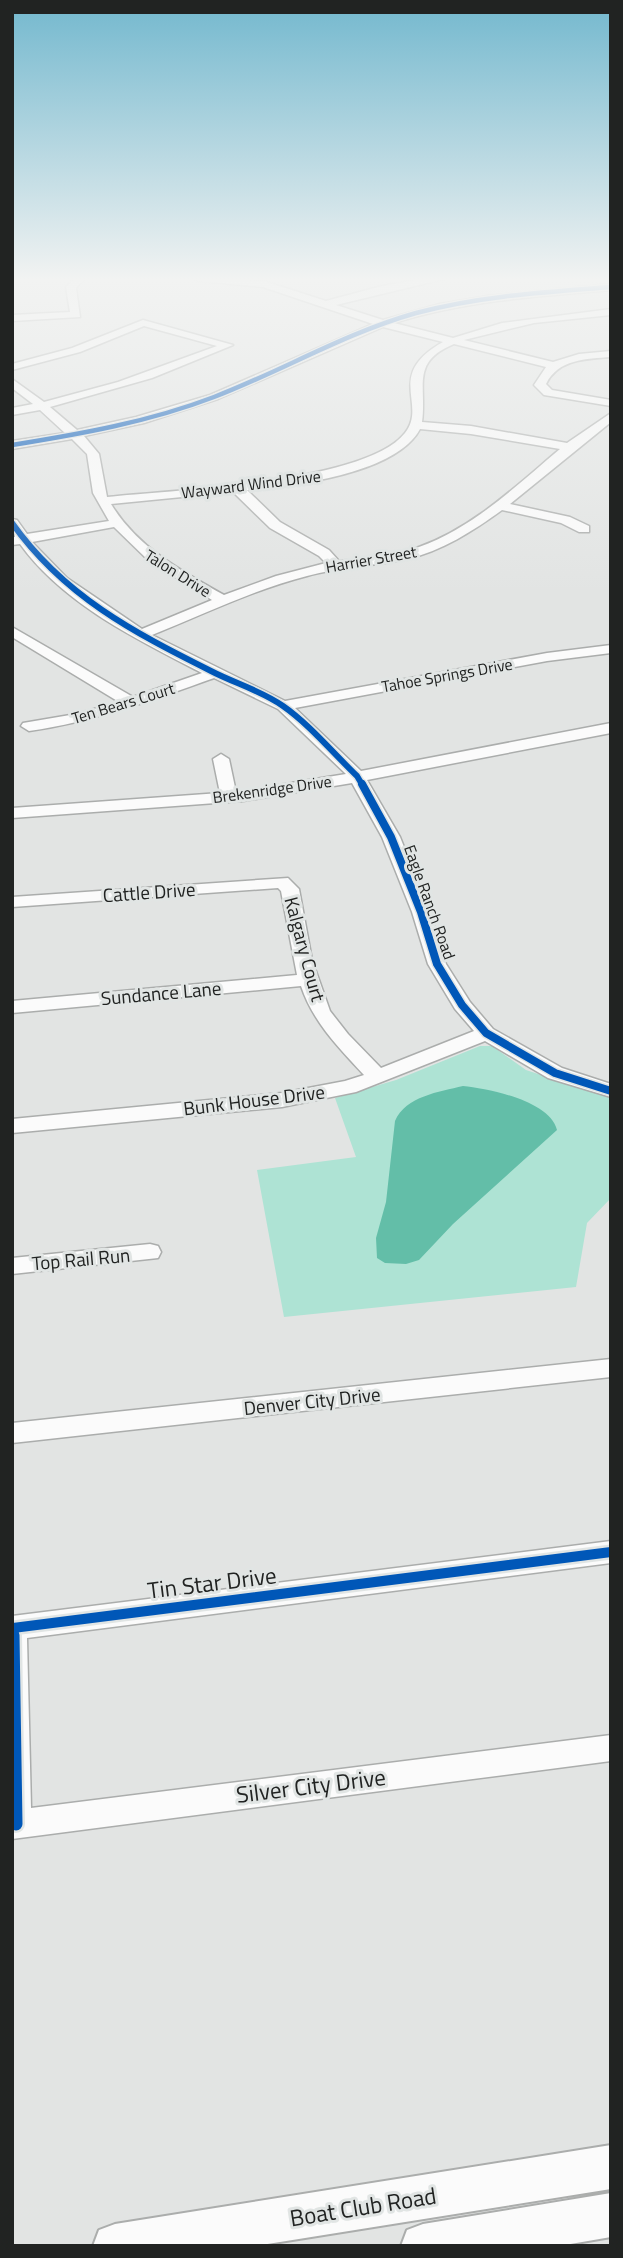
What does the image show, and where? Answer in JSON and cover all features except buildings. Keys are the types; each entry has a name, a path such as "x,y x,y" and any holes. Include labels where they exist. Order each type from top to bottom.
{"main road":[{"name":"Boat Club Road","path":"115,2246 611,2167"},
{"path":"423,2246 611,2215"}],"street":[{"name":"Talon Drive","path":"14,383 44,406 93,453 97,487 103,501 117,523 141,550 171,571 224,601"},
{"path":"12,412 128,383"},
{"path":"12,445 75,435 158,415 245,383"},
{"path":"417,383 419,412 415,425 481,431 568,447"},
{"path":"541,383 542,389 564,396 611,403"},
{"name":"Harrier Street","path":"142,634 298,573 334,564 424,550 442,542 501,506 568,447 611,416"},
{"name":"Wayward Wind Drive","path":"103,501 312,478 371,460 406,439 415,425"},
{"path":"237,488 275,524 324,553 334,564"},
{"path":"501,506 565,520 584,529"},
{"name":"Eagle Ranch Road","path":"12,523 17,540 93,606 215,673 283,706 357,776 391,837 421,912 437,964 462,1006 486,1033 555,1073 611,1091"},
{"path":"17,540 117,523"},
{"path":"12,631 130,702"},
{"name":"Tahoe Springs Drive","path":"283,706 534,659 611,649"},
{"name":"Ten Bears Court","path":"29,726 69,720 215,673"},
{"name":"Brekenridge Drive","path":"12,813 288,790 611,728"},
{"path":"221,759 229,797"},
{"name":"Cattle Drive","path":"12,902 276,882 285,884"},
{"name":"Kalgary Court","path":"285,884 290,889 309,980 319,1007 330,1024 378,1077"},
{"name":"Sundance Lane","path":"12,1007 309,980"},
{"name":"Bunk House Drive","path":"12,1126 282,1100 349,1087 486,1033"},
{"name":"Top Rail Run","path":"12,1266 150,1252"},
{"name":"Denver City Drive","path":"12,1433 611,1368"},
{"name":"Tin Star Drive","path":"14,1824 13,1628 611,1552"},
{"name":"Silver City Drive","path":"14,1824 611,1748"}],"shaded area":[{"path":"480,1046 492,1046 526,1070 611,1098 611,1198 587,1223 576,1287 284,1317 257,1170 356,1157 335,1098 396,1080"},
{"path":"463,1086 488,1090 531,1104 552,1120 557,1130 453,1224 419,1260 406,1264 385,1263 377,1258 376,1238 386,1202 395,1121 407,1106 424,1096"}],"cycle path":[{"path":"12,445 63,437 165,413 247,383"},
{"path":"12,523 33,553 62,581 96,607 172,652 283,706 357,776 391,837 421,912 437,964 462,1005 486,1033 555,1073 611,1091"},
{"path":"16,1824 13,1628 611,1552"}]}
